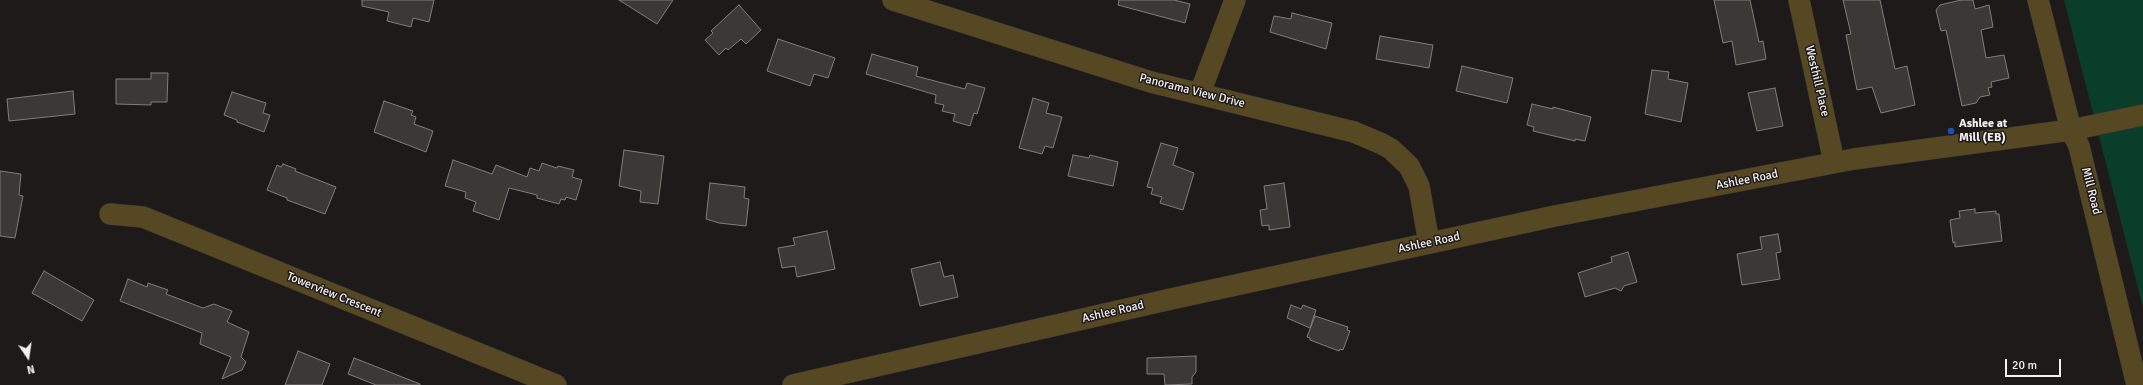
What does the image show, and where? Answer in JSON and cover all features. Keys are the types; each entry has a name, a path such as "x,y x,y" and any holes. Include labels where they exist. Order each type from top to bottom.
{"street":[{"name":"Panorama View Drive","path":"893,0 1151,82 1354,132 1391,149 1409,166 1418,186 1429,242"},
{"path":"1200,93 1235,0"},
{"name":"Westhill Place","path":"1799,0 1834,162"},
{"name":"Mill Road","path":"2038,0 2071,130 2079,146 2137,385"},
{"name":"Ashlee Road","path":"793,385 1429,242 1563,214 1834,162 2071,130 2143,115"},
{"name":"Towerview Crescent","path":"110,214 143,218 556,385"}],"green space":[{"path":"2064,0 2143,0 2143,308"}],"building":[{"path":"362,0 434,0 429,22 413,18 411,27 387,21 389,12 362,6"},
{"path":"619,0 673,0 657,24"},
{"path":"1119,0 1174,0 1190,4 1185,23 1118,5"},
{"path":"1714,0 1750,0 1759,42 1763,41 1766,59 1736,65 1732,41 1723,43"},
{"path":"1843,0 1880,0 1895,69 1907,66 1915,105 1881,113 1872,87 1857,90 1846,35 1851,34"},
{"path":"1961,0 1973,0 1975,9 1989,5 1993,27 1981,30 1986,58 2004,55 2009,78 1991,82 1992,87 1988,88 1990,95 1980,97 1976,103 1962,106 1946,30 1941,31 1936,10 1940,5"},
{"path":"739,5 761,30 746,44 741,39 728,50 726,48 719,55 705,40 713,33 711,31"},
{"path":"1292,13 1332,23 1326,49 1270,32 1274,16 1291,19"},
{"path":"1380,36 1433,45 1429,68 1376,59"},
{"path":"778,39 835,58 828,78 814,74 810,86 767,71"},
{"path":"872,54 918,67 916,76 965,89 967,83 985,88 977,114 974,113 970,126 953,121 955,114 942,111 944,105 935,103 936,95 866,74"},
{"path":"1462,66 1513,78 1507,103 1456,91"},
{"path":"1652,70 1669,72 1668,79 1688,83 1681,122 1645,114"},
{"path":"151,73 168,73 167,102 151,102 151,105 116,104 116,79 151,79"},
{"path":"1775,88 1783,126 1757,131 1748,93"},
{"path":"73,91 75,114 9,121 7,99"},
{"path":"232,92 266,103 263,113 270,115 264,132 237,122 237,120 224,115"},
{"path":"1033,98 1049,103 1046,113 1062,117 1053,148 1045,146 1042,154 1019,148"},
{"path":"384,101 413,111 411,115 416,117 414,124 433,131 426,152 374,132"},
{"path":"1532,104 1553,109 1553,107 1591,117 1585,141 1575,139 1575,141 1533,131 1534,127 1527,125"},
{"path":"1161,143 1178,148 1173,165 1194,173 1183,210 1160,203 1162,197 1151,194 1153,188 1147,187"},
{"path":"624,150 664,156 658,204 640,202 641,191 619,186"},
{"path":"1073,155 1089,158 1090,155 1118,162 1113,186 1068,176"},
{"path":"453,160 492,174 496,165 527,177 530,168 539,171 542,163 557,168 558,166 574,170 572,177 582,180 576,200 566,197 565,200 561,199 559,204 537,198 537,195 509,188 499,220 473,211 476,202 465,198 466,192 445,186"},
{"path":"283,164 296,169 295,171 336,187 325,214 287,200 287,198 267,190 277,165 281,167"},
{"path":"0,171 21,174 19,195 23,196 15,238 0,236"},
{"path":"710,183 745,187 744,198 749,199 746,226 719,223 706,219"},
{"path":"1284,183 1290,227 1269,230 1269,225 1262,226 1260,210 1267,209 1264,186"},
{"path":"1975,209 1975,213 1996,211 1996,214 1999,214 2002,241 1955,247 1955,242 1953,243 1950,220 1960,218 1959,211"},
{"path":"827,231 835,269 797,277 795,266 782,268 778,248 795,245 793,238"},
{"path":"1778,234 1781,252 1776,253 1780,279 1742,285 1737,254 1762,249 1760,237"},
{"path":"1628,252 1637,282 1624,286 1621,291 1615,288 1585,297 1578,273 1612,262 1611,257"},
{"path":"940,262 944,277 953,275 958,297 920,306 911,269"},
{"path":"44,271 94,300 82,321 32,293"},
{"path":"128,279 147,287 148,283 168,290 166,294 203,308 214,304 232,311 227,322 249,332 241,357 246,362 242,370 222,379 231,357 200,344 202,333 120,301"},
{"path":"1291,305 1301,309 1303,305 1316,310 1310,328 1287,318"},
{"path":"1315,316 1348,327 1347,330 1350,331 1343,350 1340,349 1339,351 1310,340 1310,338 1307,337"},
{"path":"298,351 330,364 322,385 285,385"},
{"path":"1196,356 1196,372 1192,377 1192,384 1165,385 1164,374 1147,374 1147,358"},
{"path":"354,358 420,385 376,385 348,374"}],"place":[{"name":"Ashlee at Mill (EB)","path":"1951,131"}]}
